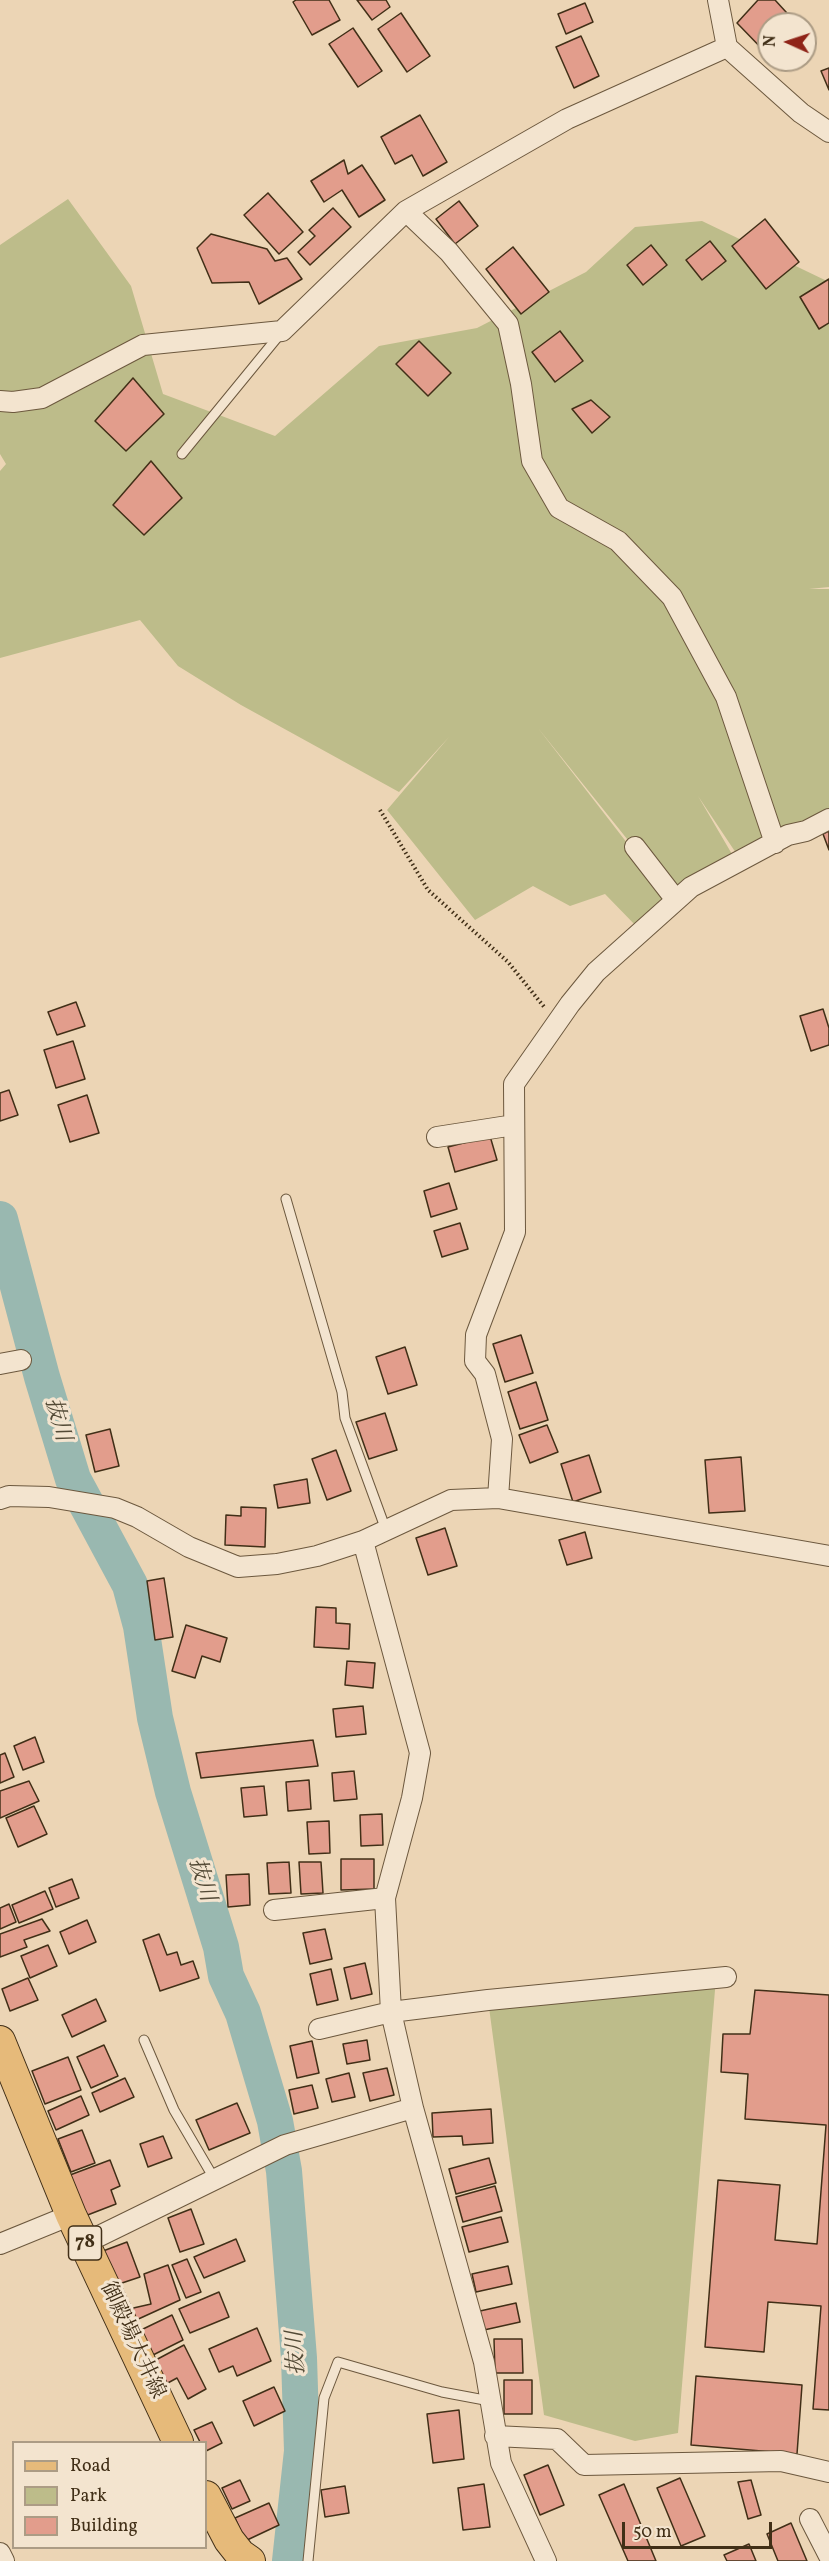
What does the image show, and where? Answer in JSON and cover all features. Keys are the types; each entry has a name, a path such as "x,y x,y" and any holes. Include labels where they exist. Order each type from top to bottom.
{"main road":[{"name":"御殿場大井線","path":"0,2041 71,2215 178,2441"},
{"path":"207,2498 229,2540 240,2554 250,2561"}],"street":[{"path":"718,0 728,47 801,113 829,132"},
{"path":"0,401 13,402 42,398 143,345 282,331 406,211 567,119 728,47"},
{"path":"406,211 449,252 508,324 532,461 559,508 618,542 672,597 726,697 775,843"},
{"path":"498,1498 502,1439 485,1374 475,1361 476,1335 515,1232 513,1084 596,972 691,887 788,835 806,831 829,819"},
{"path":"635,847 676,900"},
{"path":"437,1137 514,1125"},
{"path":"0,1364 21,1360"},
{"path":"0,1499 9,1496 49,1497 115,1508 137,1517 189,1547 238,1567 277,1564 317,1556 387,1530 451,1500 498,1498 829,1556"},
{"path":"363,1540 420,1753 412,1798 385,1898 391,2012 412,2108 484,2362 501,2463 546,2561"},
{"path":"274,1910 385,1898"},
{"path":"319,2029 391,2012 488,2000 726,1977"},
{"path":"85,2243 295,2142 412,2108"},
{"path":"0,2244 71,2215"},
{"path":"495,2436 557,2439 584,2465 781,2461 829,2472"},
{"path":"810,2519 829,2556"},
{"path":"0,2553 4,2561"}],"lane":[{"path":"182,454 282,331"},
{"path":"285,1199 342,1392 345,1418 387,1530"},
{"path":"144,2040 174,2110 215,2180"},
{"path":"308,2561 324,2398 338,2362 442,2392 490,2401"}],"path":[{"path":"380,810 428,890 508,962 557,1023"}],"green space":[{"path":"68,199 131,286 163,394 275,436 379,346 477,328 586,272 635,227 702,221 829,282 829,587 809,589 829,589 829,814 738,856 698,796 736,861 676,900 538,728 672,901 638,928 605,894 570,906 533,886 475,920 387,810 449,737 399,792 241,705 178,666 140,620 0,658 0,471 6,464 0,454 0,245"},
{"path":"716,1978 678,2433 635,2441 544,2415 488,2000"}],"building":[{"path":"296,0 329,0 340,20 312,35 293,2"},
{"path":"357,0 386,0 390,7 372,20"},
{"path":"758,0 775,0 786,12 757,12 757,44 737,23"},
{"path":"585,3 593,22 566,34 558,14"},
{"path":"401,13 430,56 407,72 378,29"},
{"path":"353,28 382,71 358,87 329,44"},
{"path":"581,36 599,76 574,88 556,47"},
{"path":"829,68 829,90 821,71"},
{"path":"420,115 447,162 423,176 412,155 395,164 381,137"},
{"path":"344,160 348,174 362,165 385,200 359,217 342,190 324,202 311,181"},
{"path":"268,193 303,232 279,254 244,215"},
{"path":"459,201 478,226 455,244 436,219"},
{"path":"333,208 351,227 310,265 298,252 315,236 309,230"},
{"path":"765,219 799,262 766,289 732,246"},
{"path":"211,234 267,249 275,261 287,258 302,279 259,304 249,282 212,283 197,248"},
{"path":"710,241 726,261 702,280 686,260"},
{"path":"651,245 667,265 643,285 627,265"},
{"path":"513,247 549,292 521,314 486,269"},
{"path":"829,279 829,323 819,329 800,297"},
{"path":"560,331 583,361 555,382 532,352"},
{"path":"419,341 451,373 428,396 396,364"},
{"path":"133,378 164,414 126,451 95,421"},
{"path":"591,400 610,417 592,433 572,409"},
{"path":"151,461 182,498 144,535 113,505"},
{"path":"829,831 829,850 823,834"},
{"path":"76,1002 85,1026 57,1035 48,1012"},
{"path":"823,1009 829,1028 829,1045 811,1051 800,1016"},
{"path":"73,1041 85,1079 56,1088 44,1050"},
{"path":"9,1090 18,1115 0,1121 0,1093"},
{"path":"87,1095 99,1133 70,1142 58,1105"},
{"path":"490,1136 497,1160 455,1172 448,1147"},
{"path":"449,1183 457,1209 431,1217 424,1191"},
{"path":"460,1223 468,1249 442,1257 434,1231"},
{"path":"521,1335 533,1373 505,1382 493,1344"},
{"path":"405,1347 417,1385 388,1394 376,1357"},
{"path":"536,1382 548,1420 520,1429 508,1392"},
{"path":"385,1413 397,1450 369,1459 356,1422"},
{"path":"547,1425 558,1452 530,1463 519,1435"},
{"path":"110,1429 119,1466 95,1472 86,1435"},
{"path":"336,1450 351,1491 327,1500 312,1459"},
{"path":"589,1455 601,1492 573,1502 561,1464"},
{"path":"741,1457 745,1511 709,1513 705,1460"},
{"path":"307,1479 310,1503 278,1508 274,1485"},
{"path":"241,1507 266,1508 265,1547 225,1545 226,1515 241,1516"},
{"path":"445,1528 457,1566 428,1575 416,1538"},
{"path":"585,1532 592,1558 567,1565 559,1540"},
{"path":"164,1578 173,1637 155,1640 147,1581"},
{"path":"316,1607 336,1608 336,1623 350,1624 349,1649 314,1647"},
{"path":"186,1625 227,1638 220,1662 202,1656 195,1678 172,1671"},
{"path":"347,1661 375,1663 373,1688 345,1685"},
{"path":"363,1706 366,1734 336,1737 333,1709"},
{"path":"35,1737 44,1762 23,1770 14,1746"},
{"path":"313,1740 318,1766 201,1778 196,1753"},
{"path":"5,1753 14,1777 0,1783 0,1755"},
{"path":"354,1771 357,1799 334,1801 332,1773"},
{"path":"309,1780 311,1809 288,1811 286,1782"},
{"path":"29,1781 39,1801 0,1818 0,1791"},
{"path":"264,1786 267,1815 244,1817 241,1788"},
{"path":"34,1806 47,1834 18,1847 6,1818"},
{"path":"382,1814 383,1845 361,1846 360,1815"},
{"path":"329,1821 330,1853 309,1854 307,1822"},
{"path":"341,1859 374,1859 374,1889 341,1890"},
{"path":"289,1862 291,1893 269,1894 267,1863"},
{"path":"299,1862 321,1862 323,1893 301,1894"},
{"path":"249,1874 250,1905 228,1907 226,1875"},
{"path":"72,1879 79,1898 56,1907 49,1888"},
{"path":"45,1891 53,1909 19,1923 12,1905"},
{"path":"9,1904 16,1922 0,1929 0,1908"},
{"path":"42,1919 50,1931 24,1940 27,1947 0,1957 0,1934"},
{"path":"87,1920 96,1942 69,1954 60,1932"},
{"path":"325,1929 332,1959 310,1964 303,1933"},
{"path":"159,1934 167,1955 177,1952 181,1965 193,1961 199,1978 160,1991 143,1940"},
{"path":"48,1945 57,1966 30,1978 21,1956"},
{"path":"365,1963 372,1994 351,1999 344,1968"},
{"path":"331,1969 338,2000 317,2005 310,1974"},
{"path":"28,1978 38,2000 10,2011 2,1989"},
{"path":"755,1990 829,1995 829,2410 813,2409 821,2306 768,2302 764,2352 705,2347 718,2180 780,2185 775,2240 817,2244 826,2125 745,2119 748,2074 721,2072 723,2034 750,2034"},
{"path":"96,1999 106,2021 72,2037 62,2015"},
{"path":"367,2040 370,2060 347,2064 343,2044"},
{"path":"312,2041 319,2073 297,2078 290,2046"},
{"path":"104,2045 118,2076 91,2088 77,2057"},
{"path":"68,2057 81,2090 45,2104 32,2071"},
{"path":"387,2068 394,2095 370,2101 363,2073"},
{"path":"349,2073 355,2097 332,2102 326,2079"},
{"path":"125,2078 134,2097 100,2112 92,2093"},
{"path":"312,2085 318,2108 294,2114 289,2090"},
{"path":"81,2096 89,2115 56,2130 48,2111"},
{"path":"237,2103 250,2133 209,2150 196,2120"},
{"path":"491,2109 493,2143 463,2145 462,2136 433,2137 432,2113"},
{"path":"82,2130 95,2163 71,2172 58,2139"},
{"path":"163,2136 172,2158 148,2167 140,2144"},
{"path":"489,2158 496,2183 456,2194 449,2169"},
{"path":"110,2160 120,2186 111,2190 116,2204 85,2216 70,2175"},
{"path":"495,2186 502,2211 463,2222 456,2197"},
{"path":"191,2209 204,2244 180,2252 168,2218"},
{"path":"501,2217 508,2242 469,2252 462,2227"},
{"path":"236,2239 245,2261 204,2278 194,2257"},
{"path":"127,2242 140,2277 116,2285 103,2251"},
{"path":"187,2259 201,2292 186,2298 172,2265"},
{"path":"168,2265 180,2300 134,2321 129,2309 151,2304 144,2274"},
{"path":"508,2266 512,2284 476,2292 472,2274"},
{"path":"219,2292 229,2317 190,2333 179,2309"},
{"path":"516,2303 520,2322 484,2330 480,2311"},
{"path":"172,2315 183,2340 153,2355 141,2330"},
{"path":"257,2328 271,2361 237,2376 233,2366 219,2372 209,2349"},
{"path":"494,2339 522,2339 523,2373 495,2373"},
{"path":"184,2345 206,2389 188,2399 177,2378 164,2385 152,2362"},
{"path":"696,2376 802,2385 797,2454 691,2445"},
{"path":"504,2380 532,2380 532,2414 504,2414"},
{"path":"274,2387 285,2411 254,2426 243,2401"},
{"path":"459,2410 464,2459 433,2463 427,2414"},
{"path":"212,2422 222,2443 207,2450 207,2441 200,2441 194,2430"},
{"path":"548,2465 564,2505 540,2515 524,2475"},
{"path":"680,2478 705,2536 681,2546 657,2488"},
{"path":"240,2480 250,2501 232,2509 222,2488"},
{"path":"751,2480 761,2515 748,2519 738,2482"},
{"path":"484,2484 490,2527 463,2530 458,2488"},
{"path":"624,2484 656,2561 628,2561 599,2495"},
{"path":"345,2486 349,2513 325,2517 321,2490"},
{"path":"269,2503 279,2525 245,2541 235,2518"},
{"path":"791,2523 807,2561 778,2561 767,2534"},
{"path":"749,2544 756,2561 727,2561 724,2555"}],"waterway":[{"name":"抜川","path":"0,1219 42,1377 73,1479 130,1585 141,1626 155,1718 173,1792 221,1947 226,1976 243,2013 275,2121 284,2171 299,2358 302,2451 290,2561"}]}
